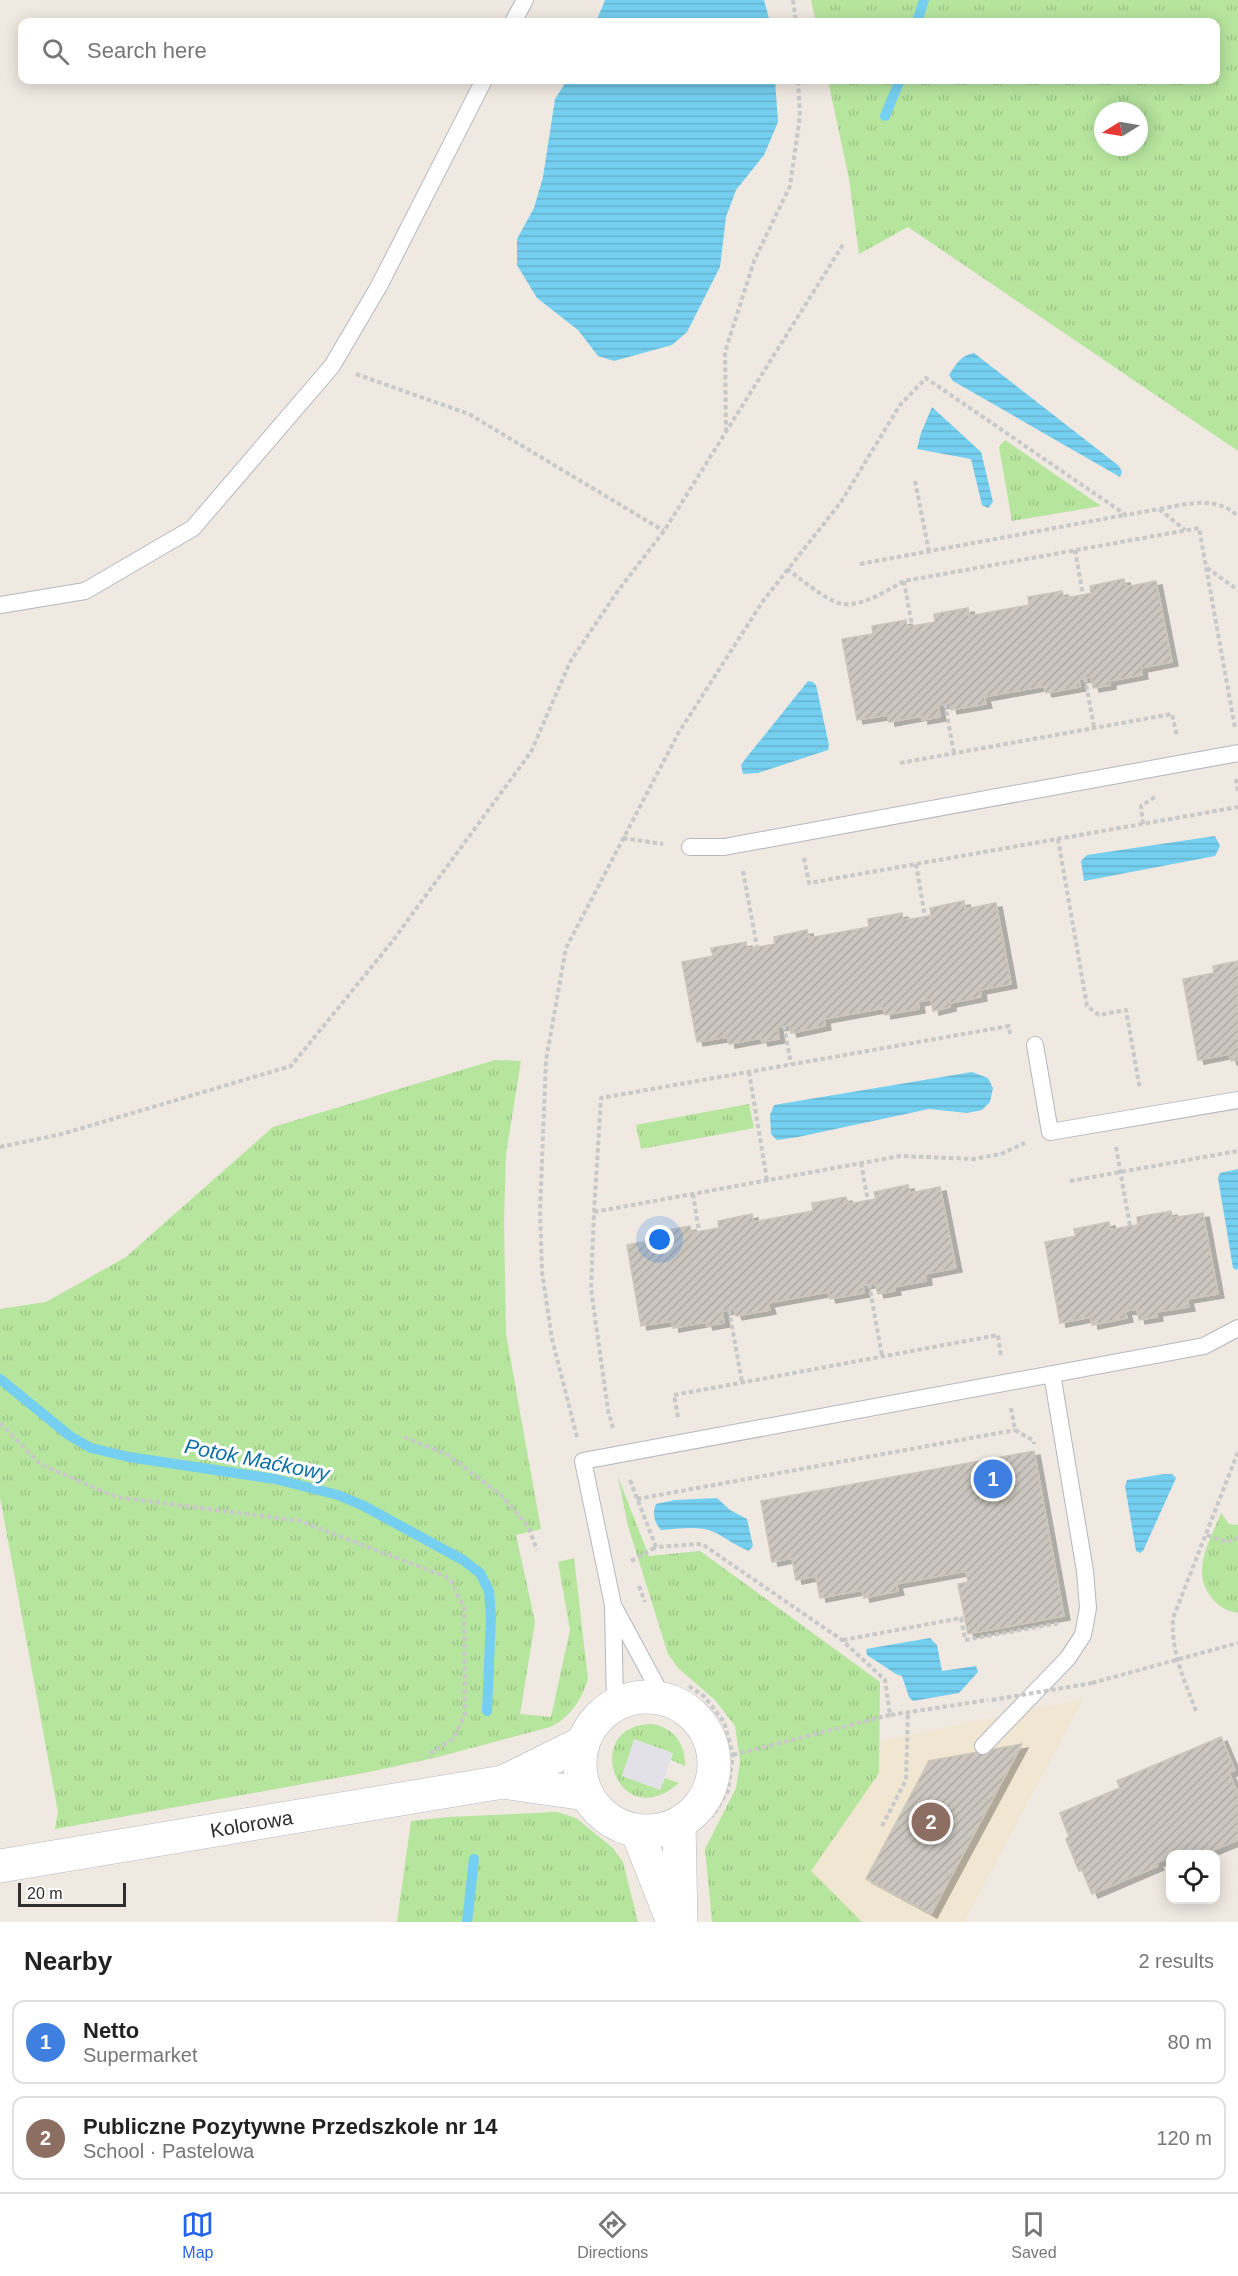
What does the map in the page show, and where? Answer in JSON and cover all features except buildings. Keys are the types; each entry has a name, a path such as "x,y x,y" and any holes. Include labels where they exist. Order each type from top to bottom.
{"street":[{"path":"638,1697 663,1698 683,1706 699,1721 710,1740 715,1762 712,1784 705,1800 693,1814 679,1824 659,1831 637,1831 616,1824 599,1812 586,1794 579,1769 582,1743 595,1720 615,1704 638,1697"},
{"name":"Kolorowa","path":"0,1866 503,1782 582,1743"},
{"name":"Kolorowa","path":"503,1782 586,1794"},
{"path":"679,1824 681,1922"},
{"path":"637,1831 673,1922"}],"lane":[{"path":"515,18 525,0"},
{"path":"0,605 85,591 193,528 332,366 379,286 482,84"},
{"path":"690,847 724,847 1238,753"},
{"path":"1035,1045 1050,1132 1238,1100"},
{"path":"615,1704 613,1605 583,1461 1204,1346 1238,1328"},
{"path":"983,1746 1068,1658 1083,1635 1088,1608 1085,1571 1052,1374"},
{"path":"613,1605 663,1698"}],"path":[{"path":"794,0 796,18"},
{"path":"726,432 725,352 754,261 790,186 800,116 798,84"},
{"path":"0,1148 62,1134 291,1066 391,943 531,752 570,662 616,592 664,531 844,243"},
{"path":"332,366 469,414 664,531"},
{"path":"583,1461 552,1339 542,1272 540,1201 546,1060 566,948 622,838 680,732 763,600 841,502 900,405 926,378 1126,515"},
{"path":"915,481 929,552"},
{"path":"860,564 1189,503 1211,504 1233,511 1238,518"},
{"path":"1159,509 1185,530"},
{"path":"787,569 828,598 841,604 869,600 904,581 1198,528 1236,735"},
{"path":"1075,550 1083,595"},
{"path":"1206,567 1238,590"},
{"path":"904,581 912,626"},
{"path":"1085,678 1094,727"},
{"path":"945,704 954,753"},
{"path":"900,763 1172,714 1182,764"},
{"path":"1236,781 1238,791"},
{"path":"800,833 809,883 1238,807"},
{"path":"622,838 690,847"},
{"path":"1058,839 1087,1006 1098,1015 1126,1010 1145,1116"},
{"path":"916,864 925,917"},
{"path":"743,872 757,947"},
{"path":"784,1026 791,1064"},
{"path":"656,1547 619,1454 608,1410 591,1289 601,1098 1009,1026 1013,1050 1035,1045"},
{"path":"749,1071 767,1180"},
{"path":"594,1212 900,1156 973,1159 1001,1154 1050,1132"},
{"path":"1070,1181 1238,1151"},
{"path":"861,1163 868,1201"},
{"path":"1120,1172 1130,1226"},
{"path":"693,1194 699,1232"},
{"path":"869,1284 882,1356"},
{"path":"729,1310 742,1382"},
{"path":"683,1442 674,1395 998,1335 1015,1430"},
{"path":"0,1424 40,1464 116,1497 300,1521 449,1578 464,1607 465,1714 454,1738 431,1753 428,1763"},
{"path":"637,1500 1015,1430 1034,1441 1036,1453"},
{"path":"404,1437 448,1455 501,1495 528,1526 537,1550"},
{"path":"1196,1711 1177,1661 1172,1637 1173,1618 1238,1452"},
{"path":"1207,1535 1226,1542 1238,1538"},
{"path":"631,1561 656,1547 702,1544 842,1640 885,1680 890,1715"},
{"path":"842,1640 961,1618 965,1640 1065,1622"},
{"path":"733,1755 890,1715 1092,1683 1238,1643"},
{"path":"882,1826 906,1780 908,1712"}],"shaded area":[{"path":"1083,1699 964,1922 862,1922 810,1871 879,1773 881,1741"},
{"path":"634,1739 673,1753 660,1790 621,1776"}],"green space":[{"path":"811,0 1238,0 1238,451 908,227 859,254 849,179 829,84 1220,84 1220,18 815,18"},
{"path":"1005,440 1101,506 1012,521 999,447"},
{"path":"495,1060 521,1061 506,1154 504,1222 506,1334 541,1529 516,1535 535,1622 520,1714 551,1717 570,1630 558,1562 574,1558 588,1679 579,1701 564,1719 550,1727 434,1758 55,1829 58,1812 0,1497 0,1309 46,1302 126,1257 273,1127"},
{"path":"749,1104 754,1128 641,1149 636,1125"},
{"path":"618,1477 649,1556 700,1551 880,1682 879,1773 811,1871 862,1922 712,1922 705,1849 736,1788 740,1761 735,1726 715,1700 678,1668 668,1654 628,1526"},
{"path":"1221,1513 1229,1524 1238,1525 1238,1613 1219,1605 1211,1597 1202,1576 1204,1555"},
{"path":"652,1724 667,1729 677,1738 685,1758 685,1766 671,1760 673,1753 634,1739 622,1776 660,1790 665,1778 679,1783 657,1796 638,1797 624,1788 615,1774 612,1757 617,1741 630,1729"},
{"path":"557,1812 576,1818 613,1848 623,1862 638,1922 397,1922 411,1821"}],"water":[{"path":"605,0 764,0 769,18 598,18"},
{"path":"564,84 775,84 778,122 764,155 736,190 726,217 720,267 687,332 672,345 614,361 598,356 578,330 537,298 517,265 517,239 534,208 543,177 555,99"},
{"path":"974,353 1119,466 1122,472 1120,477 953,381 949,375 957,364 965,356"},
{"path":"932,407 981,452 993,502 988,508 982,505 971,459 917,449"},
{"path":"808,681 816,685 829,745 828,750 758,773 743,774 741,765"},
{"path":"1215,836 1220,846 1215,856 1084,881 1081,861 1087,855"},
{"path":"972,1072 988,1078 993,1088 990,1102 982,1110 967,1113 929,1109 798,1137 777,1140 771,1134 770,1115 774,1105"},
{"path":"1238,1169 1238,1268 1236,1270 1233,1268 1218,1178 1220,1173"},
{"path":"1172,1474 1176,1478 1143,1551 1140,1553 1136,1551 1125,1486 1127,1480"},
{"path":"717,1498 730,1510 747,1519 753,1546 749,1551 708,1530 688,1528 661,1530 655,1521 656,1504 675,1500"},
{"path":"930,1638 937,1645 942,1671 976,1666 978,1672 959,1693 913,1701 909,1697 902,1676 867,1655 866,1649"}],"waterway":[{"path":"918,18 924,0"},
{"path":"885,116 898,84"},
{"name":"Potok Maćkowy","path":"0,1379 70,1436 91,1448 129,1457 275,1479 338,1495 364,1506 463,1560 480,1573 489,1591 491,1617 487,1711"},
{"name":"Potok Maćkowy","path":"467,1922 474,1859"}],"place":[{"name":"Netto","path":"993,1479"},
{"name":"Publiczne Pozytywne Przedszkole nr 14","path":"931,1822"}]}
